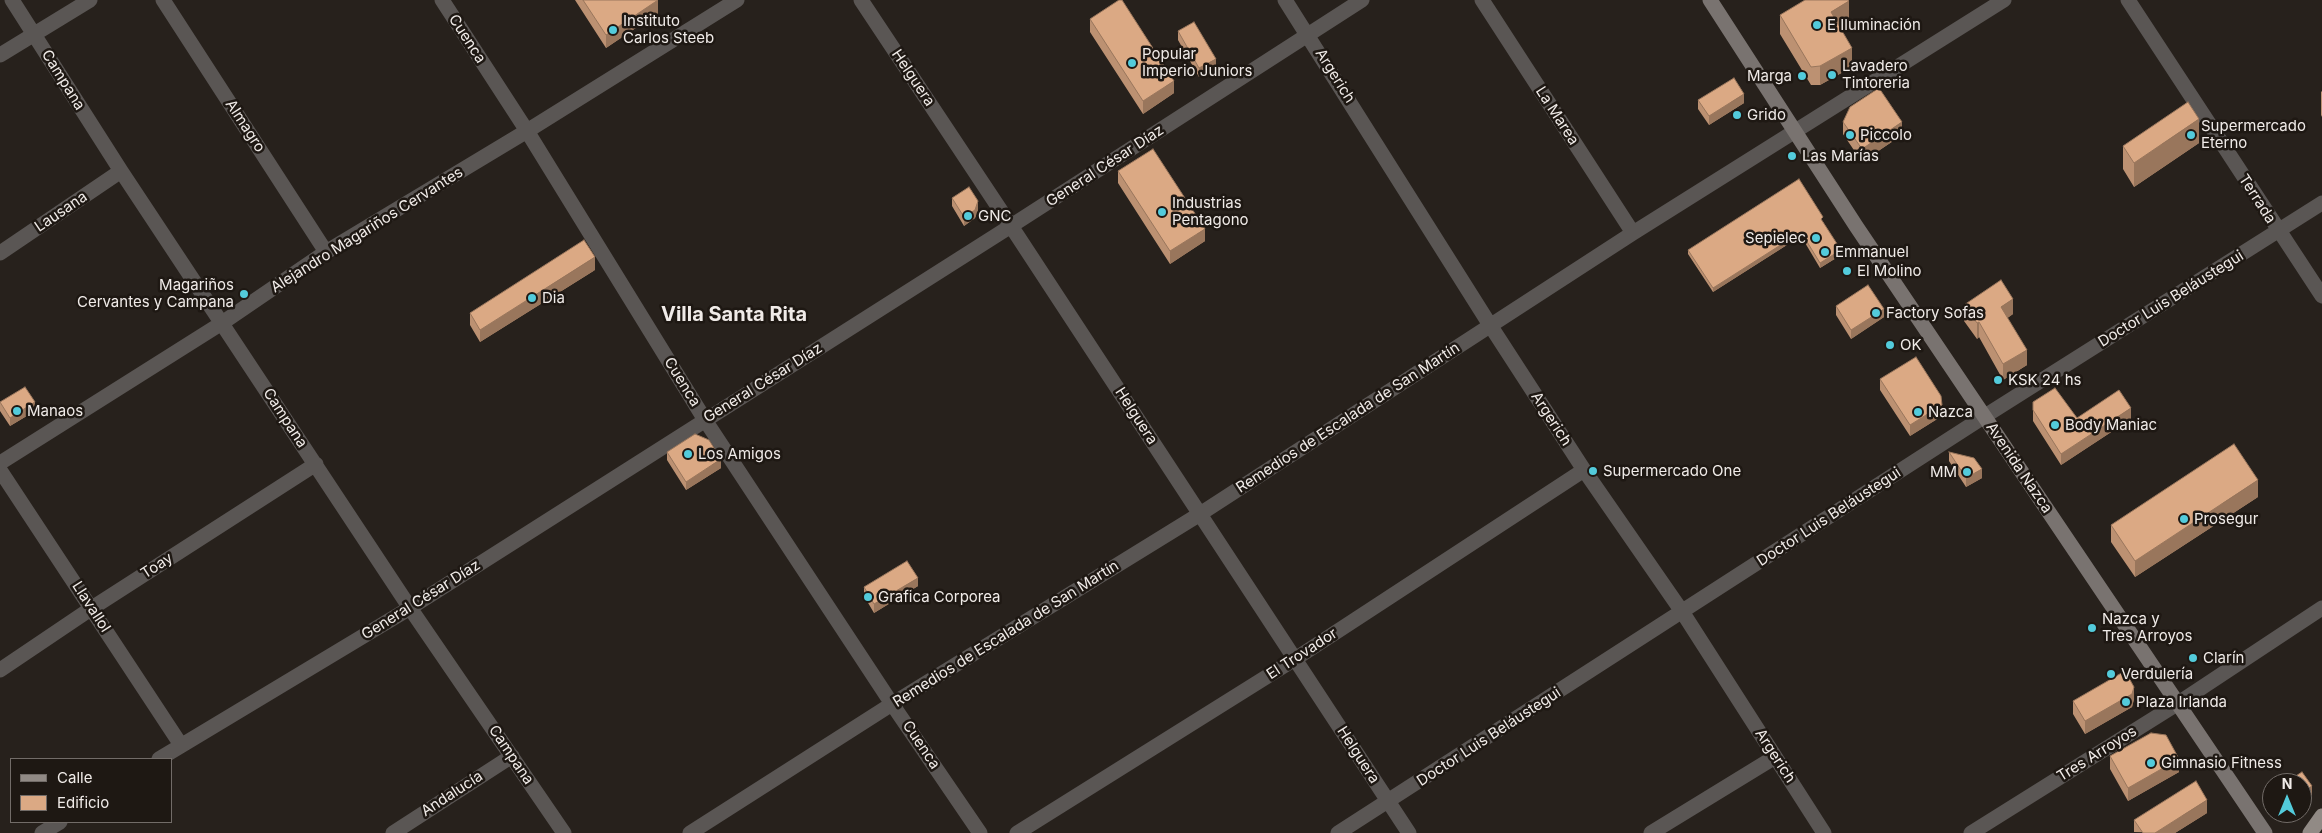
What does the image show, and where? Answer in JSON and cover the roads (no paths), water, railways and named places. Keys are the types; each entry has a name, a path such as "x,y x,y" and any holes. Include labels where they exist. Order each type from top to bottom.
{"main road":[{"name":"Avenida Nazca","path":"1710,0 1795,131 2265,833"},
{"path":"2310,833 2322,816"}],"street":[{"name":"Campana","path":"12,0 121,171 410,608 564,833"},
{"path":"0,55 90,0"},
{"name":"Almagro","path":"163,0 326,252"},
{"name":"Cuenca","path":"442,0 527,131 705,420 892,704 980,833"},
{"name":"Alejandro Magariños Cervantes","path":"0,463 222,323 326,252 527,131 737,0"},
{"name":"Helguera","path":"861,0 1409,833"},
{"name":"Argerich","path":"1285,0 1309,35 1490,325 1584,470 1683,613 1824,833"},
{"name":"General César Díaz","path":"161,758 410,608 1011,226 1362,0"},
{"name":"La Marea","path":"1482,0 1633,233"},
{"name":"Remedios de Escalada de San Martín","path":"690,833 892,704 1200,514 1633,233 2004,0"},
{"name":"Terrada","path":"2128,0 2322,296"},
{"name":"Lausana","path":"0,253 121,171"},
{"name":"Doctor Luis Beláustegui","path":"1338,833 1683,613 1985,416 2322,203"},
{"name":"Toay","path":"0,670 92,608 316,464"},
{"name":"Llavallol","path":"0,470 181,745"},
{"name":"El Trovador","path":"1017,833 1295,659 1584,470"},
{"name":"Tres Arroyos","path":"1971,833 2177,704 2322,608"},
{"name":"Andalucía","path":"393,833 512,756"},
{"path":"1651,833 1775,757"},
{"path":"42,833 58,823"}],"place":[{"name":"E Iluminación","path":"1817,25"},
{"name":"Instituto Carlos Steeb","path":"613,30"},
{"name":"Popular Imperio Juniors","path":"1132,63"},
{"name":"Lavadero Tintoreria","path":"1832,75"},
{"name":"Marga","path":"1802,76"},
{"name":"Grido","path":"1737,115"},
{"name":"Piccolo","path":"1850,135"},
{"name":"Supermercado Eterno","path":"2191,135"},
{"name":"Las Marías","path":"1792,156"},
{"name":"Industrias Pentagono","path":"1162,212"},
{"name":"GNC","path":"968,216"},
{"name":"Sepielec","path":"1816,238"},
{"name":"Emmanuel","path":"1825,252"},
{"name":"El Molino","path":"1847,271"},
{"name":"Magariños Cervantes y Campana","path":"244,294"},
{"name":"Dia","path":"532,298"},
{"name":"Factory Sofas","path":"1876,313"},
{"name":"OK","path":"1890,345"},
{"name":"KSK 24 hs","path":"1998,380"},
{"name":"Manaos","path":"17,411"},
{"name":"Nazca","path":"1918,412"},
{"name":"Body Maniac","path":"2055,425"},
{"name":"Los Amigos","path":"688,454"},
{"name":"Supermercado One","path":"1593,471"},
{"name":"MM","path":"1967,472"},
{"name":"Prosegur","path":"2184,519"},
{"name":"Grafica Corporea","path":"868,597"},
{"name":"Nazca y Tres Arroyos","path":"2092,628"},
{"name":"Clarín","path":"2193,658"},
{"name":"Verdulería","path":"2111,674"},
{"name":"Plaza Irlanda","path":"2126,702"},
{"name":"Gimnasio Fitness","path":"2151,763"}],"district":[{"name":"Villa Santa Rita","path":"734,315"}]}
